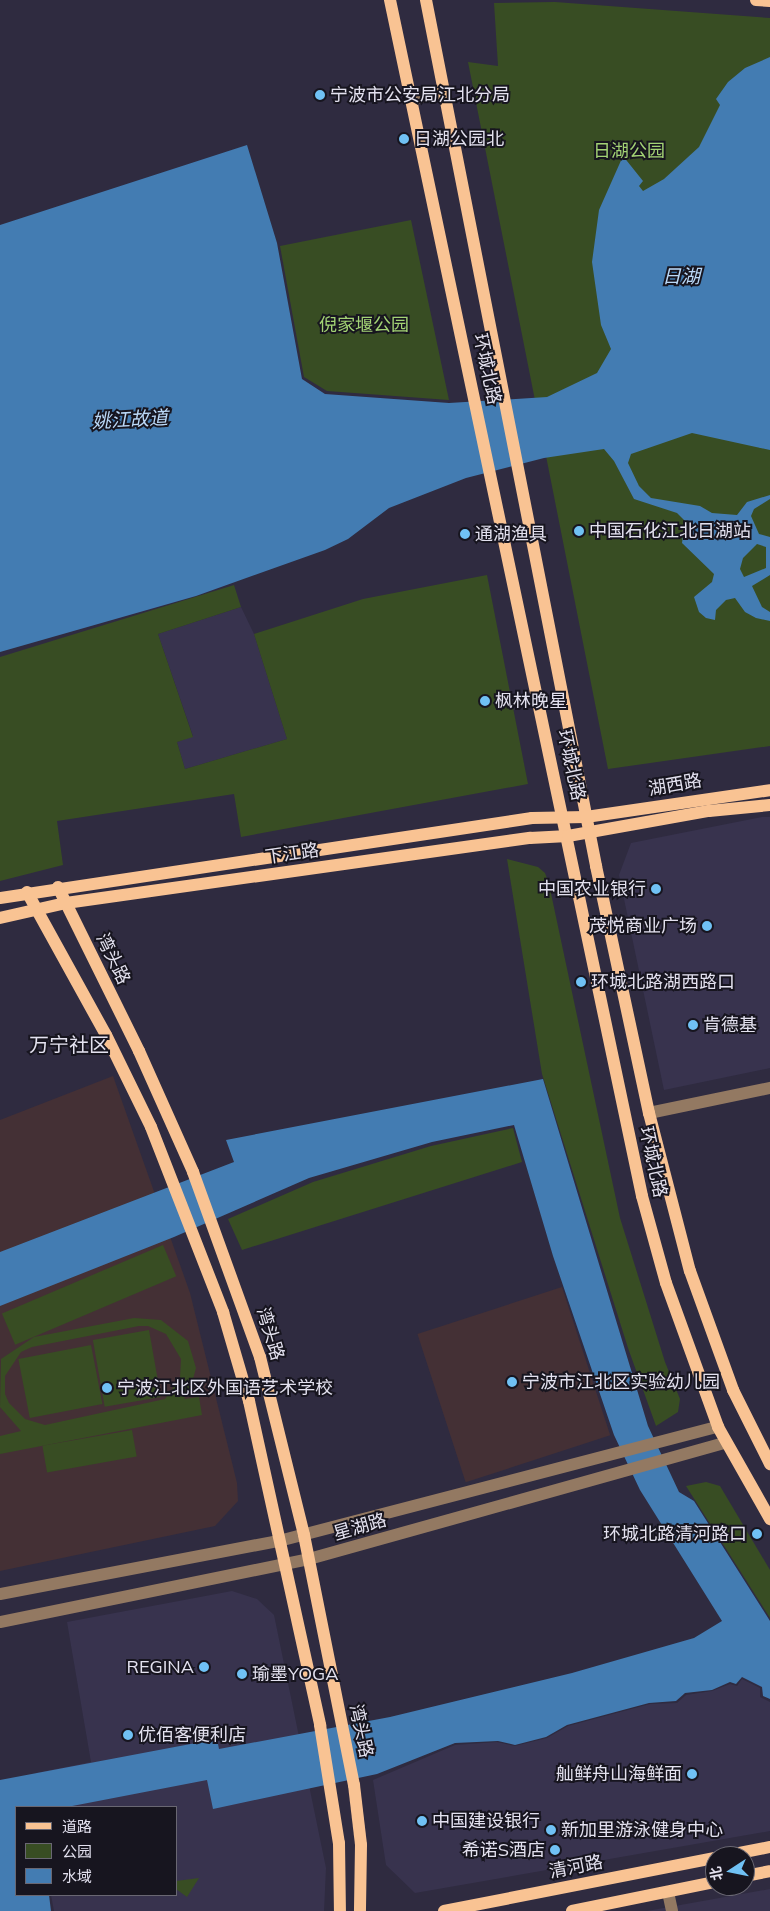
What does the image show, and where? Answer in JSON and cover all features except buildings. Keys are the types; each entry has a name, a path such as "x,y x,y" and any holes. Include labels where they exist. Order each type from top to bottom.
{"main road":[{"name":"环城北路","path":"390,0 568,836 642,1196 666,1282 724,1443 770,1520"},
{"name":"环城北路","path":"426,0 586,817 649,1113 690,1271 733,1390 770,1464"},
{"path":"756,0 770,1"},
{"name":"湖西路","path":"586,817 770,790"},
{"name":"湖西路","path":"590,833 709,811 770,804"},
{"name":"下江路","path":"0,898 58,887 532,818 564,819 586,817"},
{"name":"下江路","path":"0,918 66,903 530,838 590,833"},
{"name":"湾头路","path":"58,887 139,1051 193,1172 216,1228 260,1357 304,1535 354,1784 361,1844 360,1911"},
{"path":"27,892 106,1035 174,1180 223,1312 249,1401 320,1725 332,1790 341,1868 340,1911"},
{"path":"755,1850 770,1847"},
{"name":"清河路","path":"444,1911 705,1860"},
{"path":"755,1874 770,1871"},
{"path":"572,1911 705,1884"}],"street":[{"path":"411,99 443,93"},
{"path":"138,893 145,874"},
{"path":"649,1113 770,1088"},
{"name":"星湖路","path":"0,1594 279,1541 718,1427"},
{"name":"星湖路","path":"0,1622 309,1559 724,1443"},
{"path":"668,1892 672,1911"}],"shaded area":[{"path":"241,607 254,634 287,739 185,769 177,742 193,736 158,634"},
{"path":"770,817 770,1068 664,1090 619,875 631,843"},
{"name":"宁波江北区外国语艺术学校","path":"113,1076 190,1293 237,1483 238,1501 215,1526 0,1571 0,1120"},
{"name":"宁波市江北区实验幼儿园","path":"562,1287 610,1435 466,1482 417,1334"},
{"path":"232,1591 257,1599 274,1615 326,1868 324,1911 54,1911 51,1896 178,1896 178,1806 39,1806 36,1773 91,1762 67,1622"},
{"path":"742,1679 760,1688 760,1697 770,1702 770,1831 415,1893 386,1865 373,1780 455,1745 497,1742 515,1746 547,1738 568,1726 650,1704 677,1703 686,1695 712,1691 730,1684 737,1686"},
{"path":"770,1889 770,1911 647,1911 731,1896 755,1896 755,1892"}],"green space":[{"name":"日湖公园","path":"555,2 770,18 770,746 608,769 468,62 498,66 494,3"},
{"name":"倪家堰公园","path":"411,220 449,400 327,391 304,377 280,246"},
{"path":"487,575 528,784 241,837 234,794 57,821 63,865 0,881 0,657 234,585 241,607 158,634 193,737 177,742 185,769 287,739 254,634 363,599"},
{"path":"507,859 538,867 545,873 549,884 620,1218 665,1362 680,1399 678,1412 656,1426 628,1348 542,1074"},
{"path":"513,1128 522,1162 242,1250 228,1219 313,1182 431,1146"},
{"path":"163,1245 176,1276 15,1345 2,1313"},
{"path":"134,1318 161,1320 188,1341 196,1368 190,1390 184,1399 199,1397 202,1415 0,1454 0,1436 21,1431 0,1407 1,1359 34,1337","holes":["139,1326 148,1326 166,1334 181,1359 180,1378 165,1399 45,1425 25,1419 9,1403 5,1394 5,1376 21,1352 32,1347"]},
{"path":"149,1330 161,1397 105,1407 93,1340"},
{"path":"91,1345 102,1404 30,1418 18,1359"},
{"path":"132,1430 137,1457 47,1472 42,1446"},
{"path":"706,1482 720,1486 770,1570 770,1618 686,1486"},
{"path":"199,1878 187,1897 178,1890 178,1881"}],"water":[{"path":"770,57 770,450 692,433 631,454 628,463 639,486 651,498 700,506 712,513 737,515 747,502 770,495 770,499 754,509 751,516 759,534 770,537 770,575 752,586 762,607 770,612 770,621 756,618 745,612 735,598 726,600 716,610 715,620 706,618 699,612 694,597 712,582 714,574 682,543 685,521 677,513 634,499 614,461 604,449 544,458 466,478 389,508 348,539 325,550 196,596 0,652 0,225 247,145 277,243 302,379 325,394 449,403 547,397 597,373 611,349 601,325 592,262 599,210 623,156 643,181 639,186 643,191 664,179 699,147 720,105 716,99 728,82 745,68","holes":["757,544 766,547 766,568 744,577 740,569 743,558"]},
{"path":"543,1079 648,1426 679,1492 694,1501 770,1621 770,1699 763,1696 762,1687 742,1677 736,1684 730,1682 712,1690 685,1693 676,1701 649,1703 567,1725 546,1737 515,1745 498,1741 455,1743 377,1774 213,1809 207,1780 72,1806 15,1806 15,1896 49,1896 51,1911 0,1911 0,1780 217,1739 219,1749 390,1717 572,1673 694,1638 722,1621 640,1490 614,1435 553,1256 514,1125 432,1142 309,1178 174,1237 0,1306 0,1252 234,1162 226,1140"}],"place":[{"name":"宁波市公安局江北分局","path":"320,95"},
{"name":"日湖公园北","path":"404,139"},
{"name":"中国石化江北日湖站","path":"579,531"},
{"name":"通湖渔具","path":"465,534"},
{"name":"枫林晚星","path":"485,701"},
{"name":"中国农业银行","path":"656,889"},
{"name":"茂悦商业广场","path":"707,926"},
{"name":"环城北路湖西路口","path":"581,982"},
{"name":"肯德基","path":"693,1025"},
{"name":"宁波市江北区实验幼儿园","path":"512,1382"},
{"name":"宁波江北区外国语艺术学校","path":"107,1388"},
{"name":"环城北路清河路口","path":"757,1534"},
{"name":"REGINA","path":"204,1667"},
{"name":"瑜墨YOGA","path":"242,1674"},
{"name":"优佰客便利店","path":"128,1735"},
{"name":"舢鲜舟山海鲜面","path":"692,1774"},
{"name":"中国建设银行","path":"422,1821"},
{"name":"新加里游泳健身中心","path":"551,1830"},
{"name":"希诺S酒店","path":"555,1850"}],"district":[{"name":"万宁社区","path":"69,1044"}],"water label":[{"name":"日湖","path":"681,277"},
{"name":"姚江故道","path":"130,420"}]}
